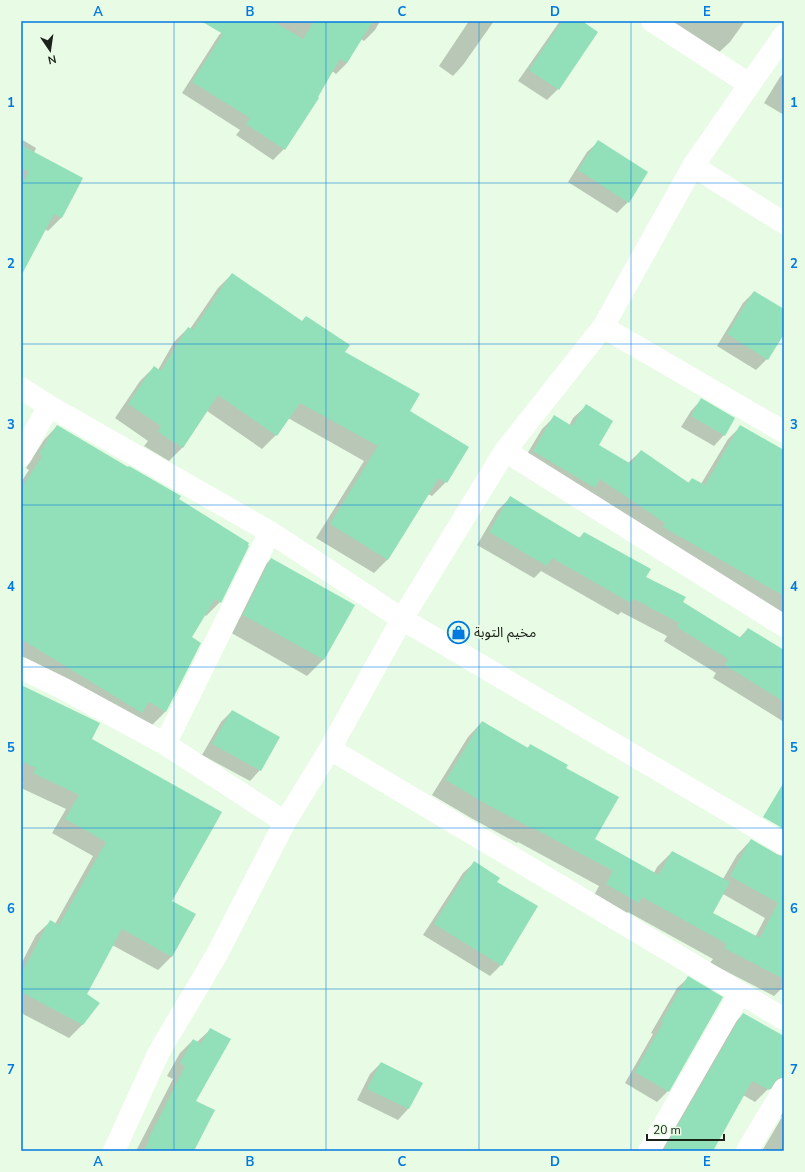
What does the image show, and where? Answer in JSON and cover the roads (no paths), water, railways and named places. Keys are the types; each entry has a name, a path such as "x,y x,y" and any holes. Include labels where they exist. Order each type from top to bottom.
{"street":[{"path":"652,21 749,84"},
{"path":"114,1151 159,1052 216,956 286,822 330,749 402,619 505,451 603,327 693,166 784,35"},
{"path":"693,166 784,222"},
{"path":"603,327 784,432"},
{"path":"21,388 49,406 270,532 402,619 784,844"},
{"path":"21,456 49,406"},
{"path":"505,451 784,626"},
{"path":"165,744 270,532"},
{"path":"21,668 165,744 286,822"},
{"path":"330,749 784,1019"},
{"path":"649,1151 740,993"},
{"path":"747,1151 784,1089"}],"place":[{"name":"مخيم التوبة","path":"459,632"}]}
